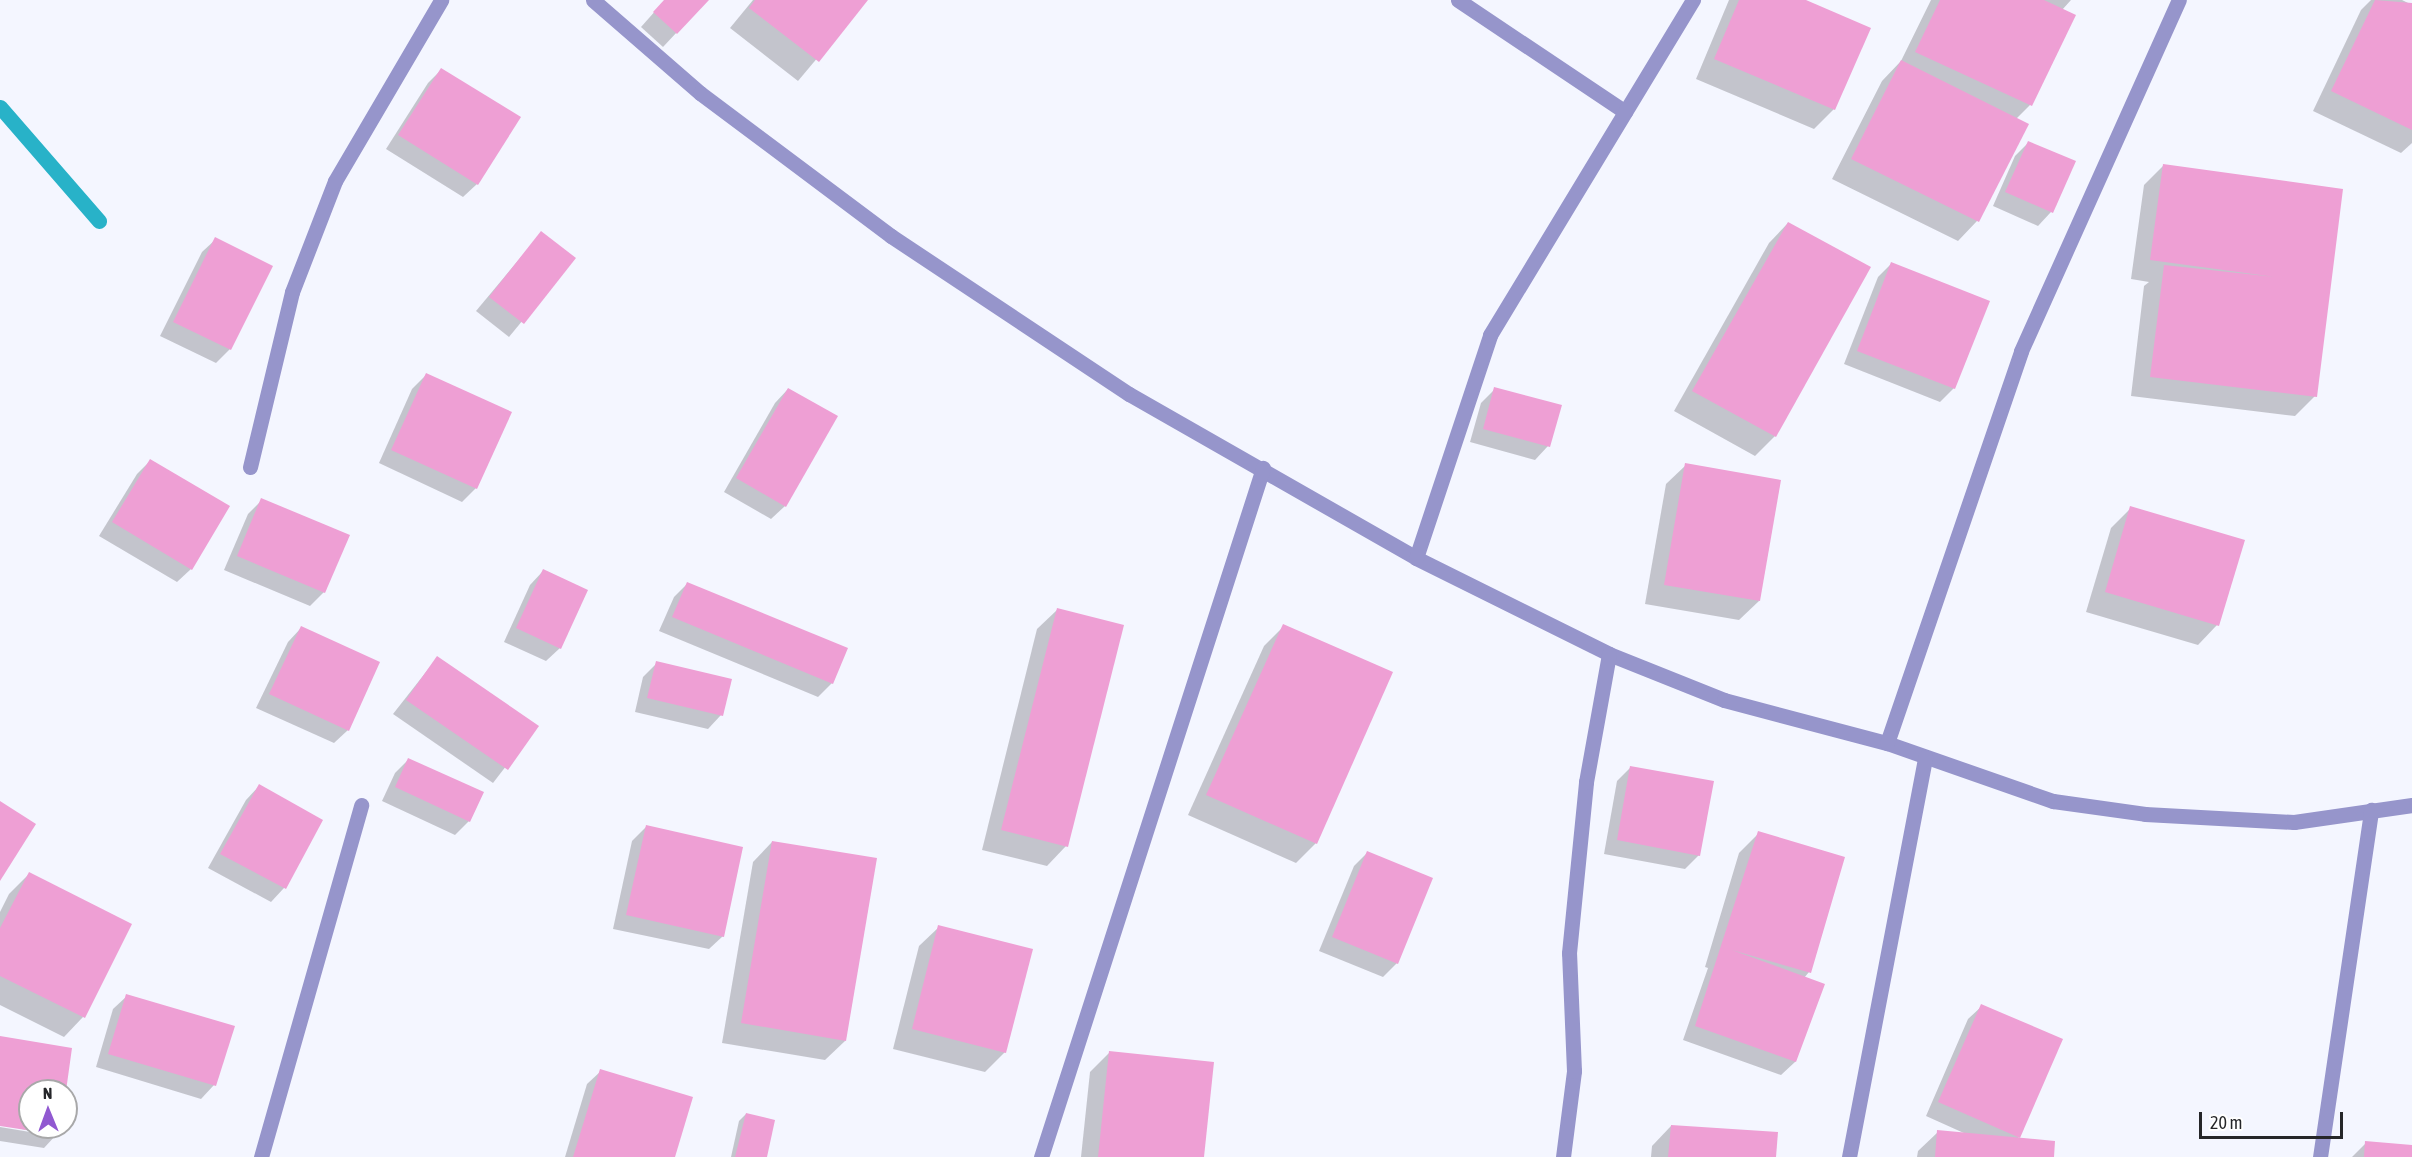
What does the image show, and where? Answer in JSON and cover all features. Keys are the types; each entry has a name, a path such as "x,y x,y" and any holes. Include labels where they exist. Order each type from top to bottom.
{"street":[{"path":"250,467 292,292 335,181 441,0"},
{"path":"593,0 700,93 891,236 1128,394 1263,468 1416,558 1609,654 1724,700 1887,743 2053,801 2145,813 2294,822 2412,805"},
{"path":"1458,0 1625,112"},
{"path":"1416,558 1490,334 1693,0"},
{"path":"1887,743 2021,351 2179,0"},
{"path":"1041,1157 1263,468"},
{"path":"1563,1157 1574,1071 1569,953 1586,782 1609,654"},
{"path":"1849,1157 1925,758"},
{"path":"261,1157 361,805"},
{"path":"2319,1157 2371,810"}],"building":[{"path":"664,0 709,0 677,34 653,12"},
{"path":"755,0 868,0 819,62 749,8"},
{"path":"1739,0 1806,0 1871,28 1835,110 1714,59"},
{"path":"1940,0 2044,0 2076,15 2032,106 1915,52"},
{"path":"2375,0 2412,3 2412,130 2331,91"},
{"path":"1901,60 2029,124 1979,222 1851,159"},
{"path":"441,68 521,117 478,185 398,135"},
{"path":"2028,141 2076,161 2053,213 2005,192"},
{"path":"2163,164 2343,189 2317,397 2150,377 2164,265 2275,277 2150,260"},
{"path":"1788,222 1871,267 1776,437 1692,391"},
{"path":"541,231 576,258 524,324 489,297"},
{"path":"215,237 273,266 231,350 173,322"},
{"path":"1891,262 1990,301 1955,389 1857,351"},
{"path":"426,373 512,412 477,489 391,450"},
{"path":"1494,387 1562,405 1550,447 1483,429"},
{"path":"788,388 838,416 786,507 736,478"},
{"path":"150,459 230,506 192,570 112,522"},
{"path":"1685,463 1781,480 1760,601 1664,585"},
{"path":"261,498 350,535 325,593 237,556"},
{"path":"2130,506 2245,540 2219,626 2105,592"},
{"path":"543,569 588,590 561,649 516,628"},
{"path":"687,582 848,648 833,684 672,617"},
{"path":"1057,608 1124,625 1068,847 1001,830"},
{"path":"1283,624 1393,672 1317,844 1206,795"},
{"path":"301,626 380,662 349,731 269,694"},
{"path":"437,656 539,726 508,770 406,700"},
{"path":"656,661 732,679 723,716 647,698"},
{"path":"408,758 484,792 470,822 395,787"},
{"path":"1630,766 1714,781 1700,856 1617,840"},
{"path":"259,784 323,820 286,889 220,854"},
{"path":"0,801 36,824 0,881"},
{"path":"646,825 743,847 724,937 626,915"},
{"path":"1758,831 1845,857 1811,973 1732,950 1825,984 1796,1062 1695,1026"},
{"path":"772,841 877,858 846,1041 741,1023"},
{"path":"1367,851 1433,878 1398,964 1332,937"},
{"path":"29,872 132,924 85,1018 0,976 0,928"},
{"path":"938,925 1033,949 1006,1053 912,1029"},
{"path":"126,994 235,1026 216,1086 108,1054"},
{"path":"1981,1004 2063,1039 2020,1138 1938,1102"},
{"path":"0,1036 72,1048 68,1079 18,1079 18,1129 0,1126"},
{"path":"1109,1051 1214,1062 1204,1157 1098,1157"},
{"path":"600,1069 693,1097 675,1157 573,1157"},
{"path":"746,1113 775,1120 767,1157 735,1157"},
{"path":"1671,1125 1778,1132 1776,1157 1668,1157"},
{"path":"1937,1130 2055,1141 2054,1157 1935,1157"},
{"path":"2365,1141 2412,1145 2412,1157 2364,1157"}],"waterway":[{"path":"0,107 99,221"}]}
